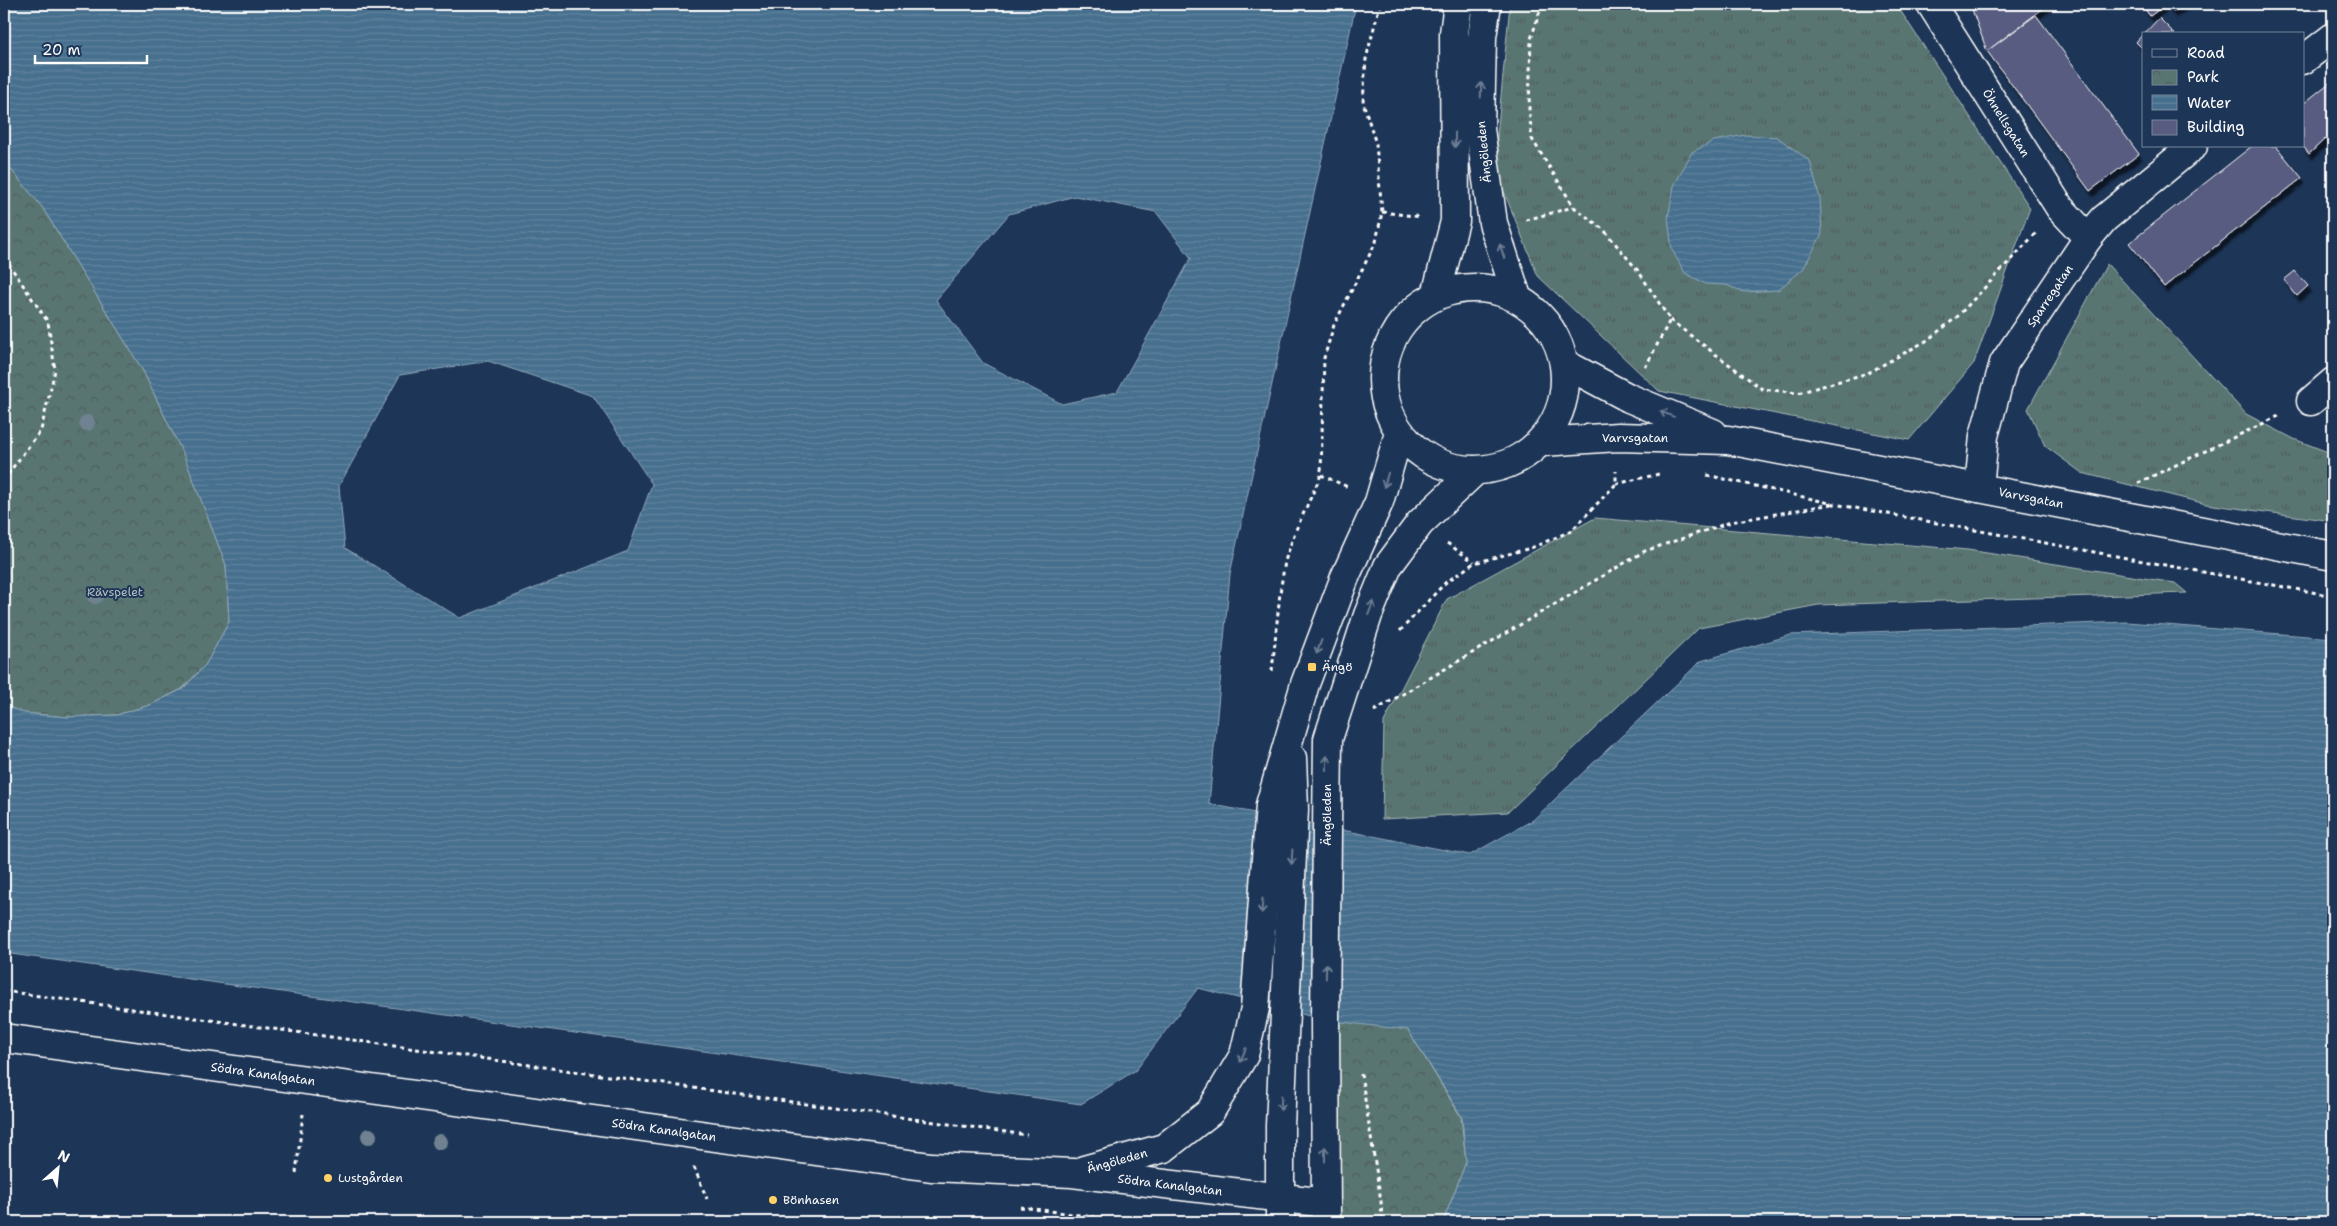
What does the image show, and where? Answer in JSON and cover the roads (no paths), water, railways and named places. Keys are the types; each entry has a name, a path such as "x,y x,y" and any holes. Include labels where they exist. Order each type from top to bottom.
{"street":[{"path":"1436,294 1455,221 1454,32 1458,4"},
{"name":"Ängöleden","path":"1487,4 1482,36 1480,128 1493,222 1517,297"},
{"name":"Öhnellsgatan","path":"1931,4 2060,208 2088,238"},
{"path":"2304,59 2333,37"},
{"name":"Sparregatan","path":"1979,488 1984,436 2004,364 2088,238 2104,219 2191,148"},
{"path":"1476,287 1517,297 1545,319 1565,364 1563,406 1542,442 1510,464 1476,471 1433,461 1399,433 1383,395 1385,355 1404,319 1436,294 1476,287"},
{"name":"Varvsgatan","path":"1565,364 1629,398 1728,440"},
{"path":"2311,401 2333,382"},
{"name":"Ängöleden","path":"1072,1173 1164,1148 1210,1112 1244,1055 1255,1008 1292,736 1305,684 1345,577 1379,502 1399,433"},
{"name":"Varvsgatan","path":"1542,442 1618,437 1728,440 2333,556"},
{"name":"Ängöleden","path":"1326,1213 1325,1020 1328,739 1368,615 1388,566 1420,523 1476,471"},
{"name":"Ängöleden","path":"1280,1211 1280,1126 1285,1020 1282,807"},
{"name":"Södra Kanalgatan","path":"4,1038 931,1167 1072,1173 1280,1211 1326,1213"}],"water":[{"path":"4,4 1356,4 1230,574 1209,804 1470,855 1533,820 1701,661 1791,635 2127,622 2333,638 2333,1222 1443,1222 1466,1162 1462,1117 1408,1030 1325,1020 1198,988 1136,1070 1081,1104 4,953 4,705 24,713 67,717 116,715 150,705 183,689 206,664 229,622 226,565 185,458 142,369 42,207 4,161","holes":["1075,196 1156,212 1191,258 1117,392 1062,404 983,363 936,300 1009,214","488,361 593,396 652,484 628,551 460,618 345,548 339,486 400,375"]},
{"path":"1745,135 1777,137 1810,161 1820,199 1822,234 1803,269 1778,290 1744,292 1726,285 1706,284 1685,273 1672,250 1668,218 1674,186 1692,152 1714,141"}],"place":[{"name":"Ängö","path":"1312,667"},
{"name":"Lustgården","path":"328,1178"},
{"name":"Bönhasen","path":"773,1200"}],"park label":[{"name":"Rävspelet","path":"115,592"}]}
